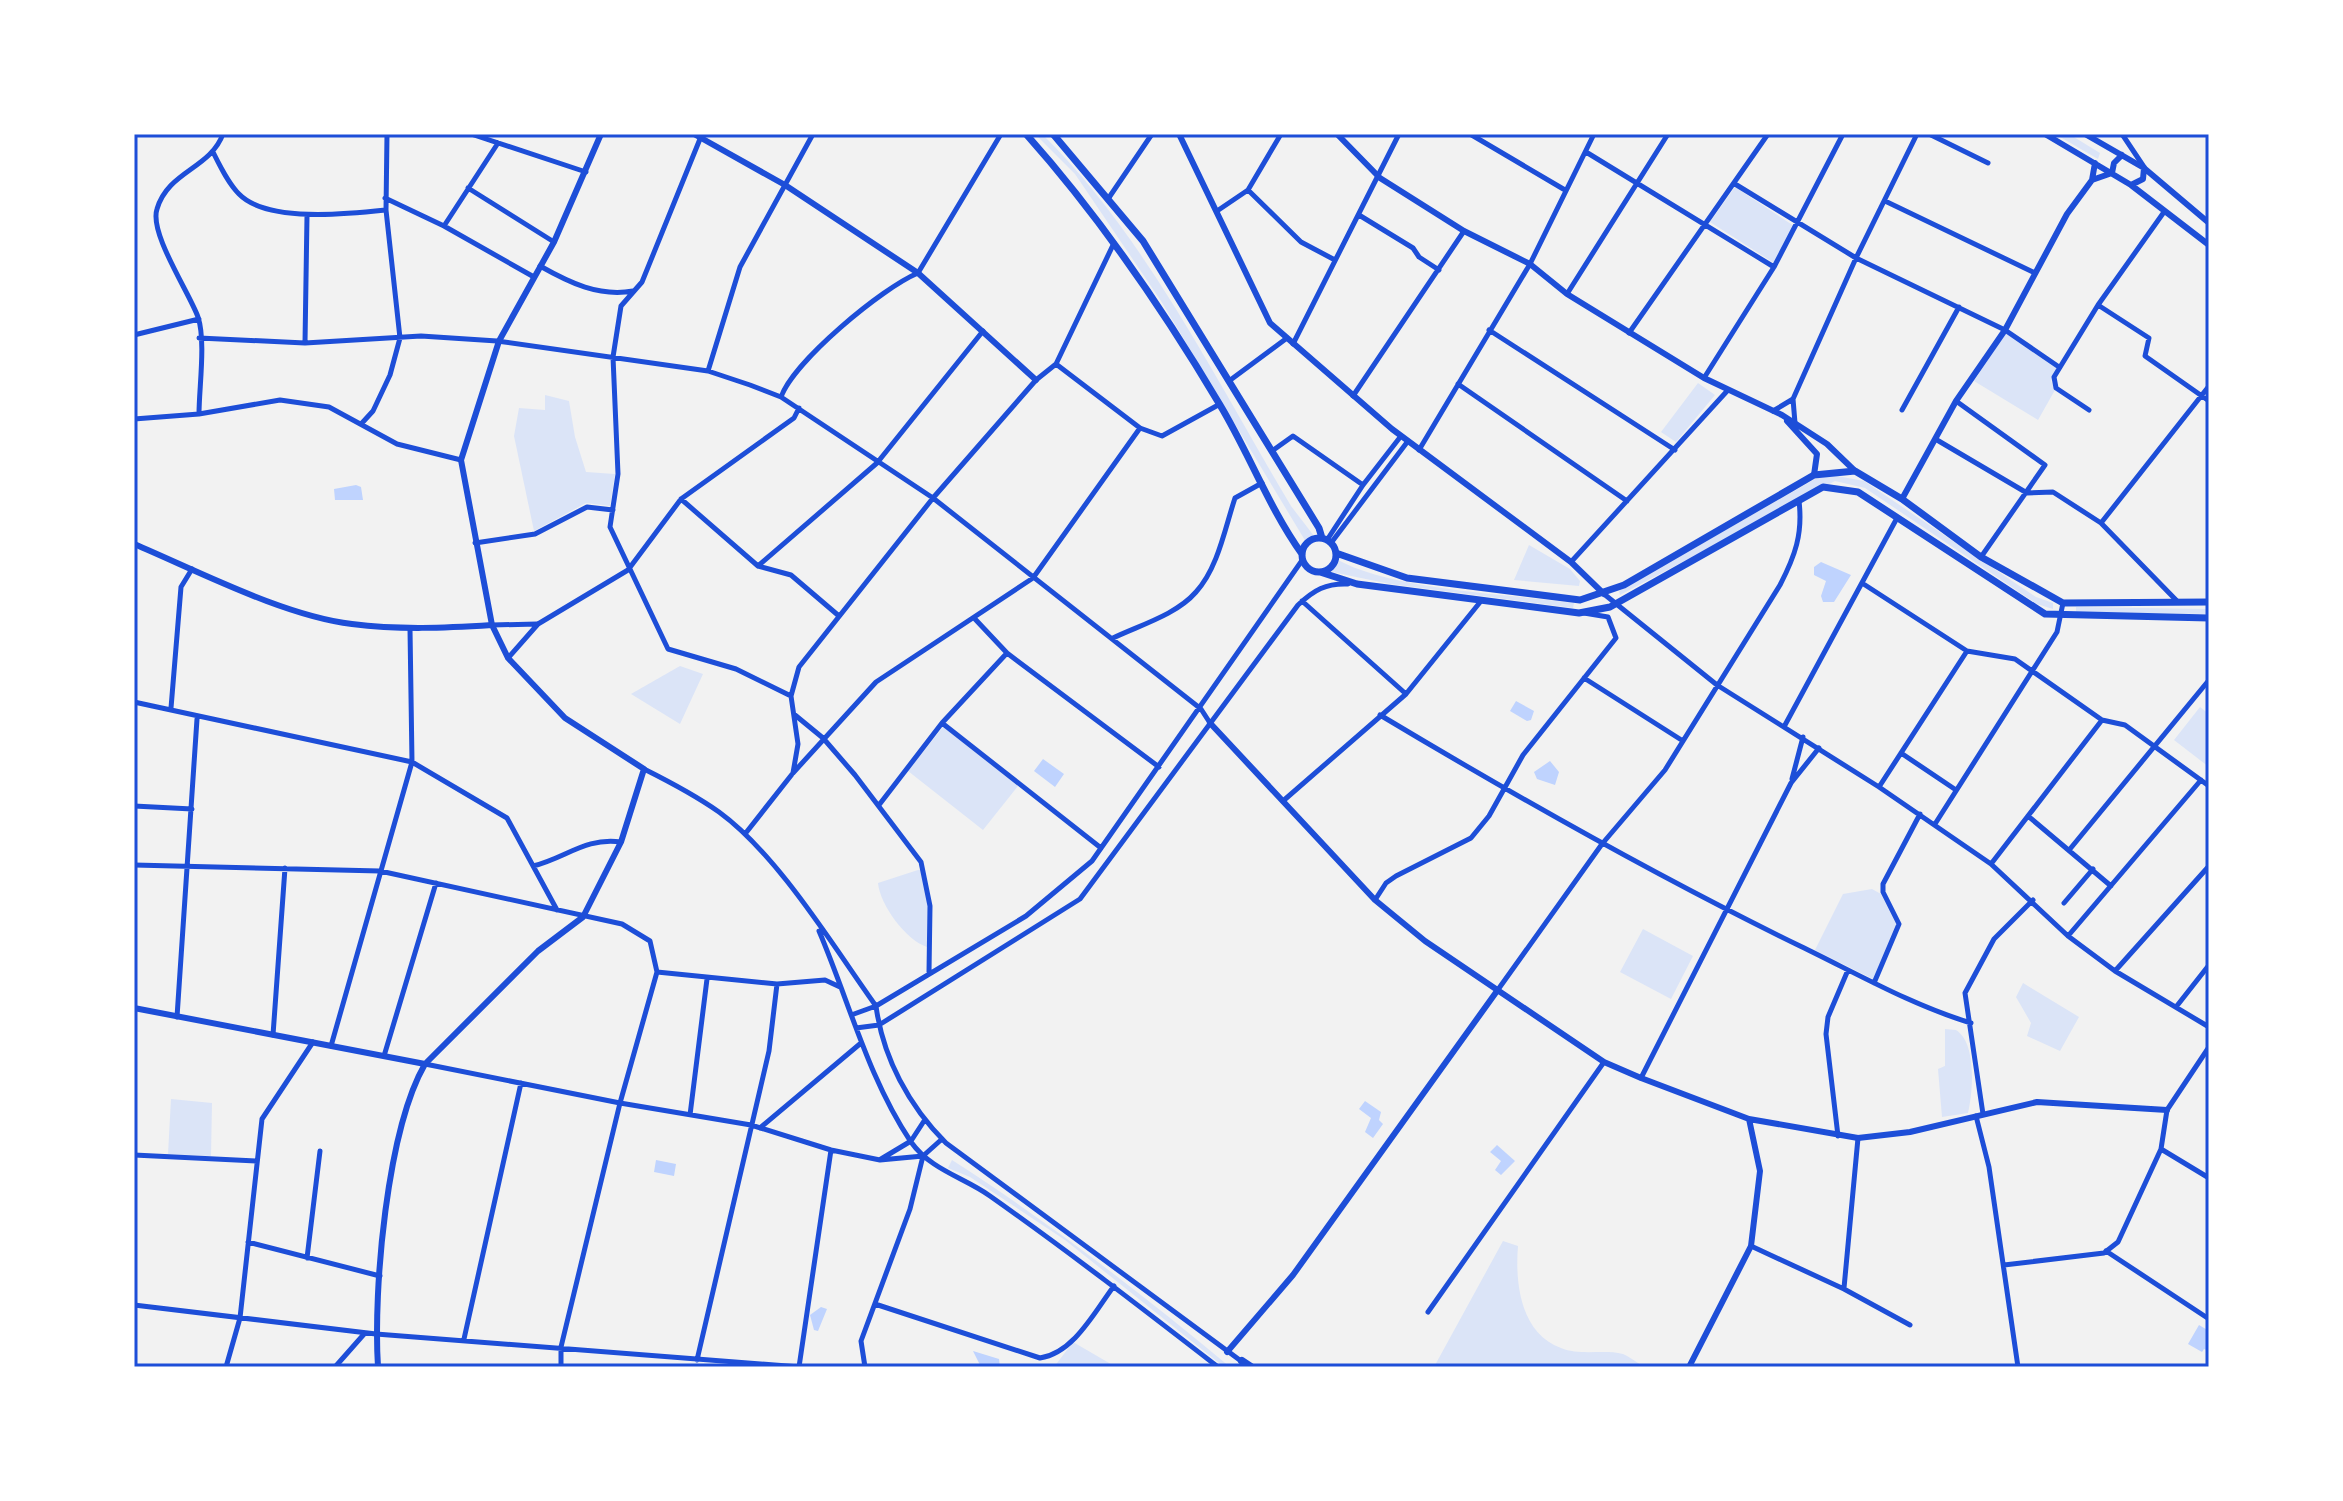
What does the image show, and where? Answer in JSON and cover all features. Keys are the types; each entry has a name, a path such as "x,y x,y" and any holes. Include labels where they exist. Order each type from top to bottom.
{"main road":[{"path":"1026,134 1078,192 1114,242 1220,404 1307,567 1357,584 1579,613 1614,605 1823,487 1858,492 2045,614 2209,618"},
{"path":"1053,134 1143,241 1336,553 1407,578 1580,600 1604,594 1814,475 1855,471 1902,499 1981,557 2063,603 2209,602"},
{"path":"1302,557 1306,544 1327,541"},
{"path":"1320,572 1330,568 1336,553"}],"street":[{"path":"199,414 199,319 160,234 155,214 165,188 213,152 223,134"},
{"path":"362,423 373,411 390,375 400,338 385,198 387,134"},
{"path":"471,134 587,172"},
{"path":"601,134 554,242 499,341 461,460 492,625 508,658 565,718 644,769 689,792 745,834 876,1006 879,1025 908,1098 942,1139 1247,1365"},
{"path":"708,371 740,267 813,134"},
{"path":"781,397 786,382 801,365 895,282 918,273 1001,134"},
{"path":"1108,199 1152,134"},
{"path":"1179,134 1270,323 1353,396 1419,450 1571,562 1614,605 1717,685 1785,725 1935,824 1991,864 2068,936 2115,971 2209,1027"},
{"path":"1217,211 1248,190 1281,134"},
{"path":"1337,134 1380,178 1464,231 1530,264 1567,294 1704,378 1782,415 1827,444 1855,471"},
{"path":"1229,381 1290,341 1380,178 1399,134"},
{"path":"1470,134 1565,190"},
{"path":"1419,450 1530,264 1594,134"},
{"path":"1567,294 1668,134"},
{"path":"1629,333 1768,134"},
{"path":"1704,378 1774,267 1843,134"},
{"path":"1795,424 1793,399 1856,258 1917,134"},
{"path":"1929,134 1988,163"},
{"path":"2045,134 2131,185 2209,245"},
{"path":"2085,134 2144,168 2209,223"},
{"path":"2122,134 2144,168 2143,179 2131,185"},
{"path":"791,696 736,669 668,649 610,527 618,474 613,357 621,306 642,282 699,135 785,185 918,273 1036,380"},
{"path":"444,226 498,143"},
{"path":"213,152 240,196 307,216 386,210"},
{"path":"1586,152 1774,267"},
{"path":"2112,173 2114,163 2122,155"},
{"path":"1902,499 1956,401 2005,330 2067,214 2092,180 2095,163"},
{"path":"2092,180 2112,173"},
{"path":"1735,184 1797,225 1856,258 2005,330 2059,367"},
{"path":"468,188 554,242"},
{"path":"1248,190 1301,242 1335,260"},
{"path":"385,198 444,226 534,277"},
{"path":"1885,200 2035,273"},
{"path":"2089,410 2052,381 2098,305 2164,212"},
{"path":"1359,215 1413,248 1419,257 1439,270"},
{"path":"305,343 307,216"},
{"path":"1353,396 1464,231"},
{"path":"793,773 798,744 791,696 799,667 933,498 1036,380 1056,364 1114,242"},
{"path":"540,266 575,285 602,292 634,291"},
{"path":"2098,305 2149,338 2145,356 2209,401"},
{"path":"1902,410 1959,307"},
{"path":"134,335 199,319"},
{"path":"758,566 877,463 984,330"},
{"path":"1489,330 1675,450"},
{"path":"199,338 305,343 400,338 499,341 708,371 781,397 933,498 1201,709 1210,723 1375,900 1425,941 1604,1062 1641,1078 1749,1119 1858,1138 1910,1132 2037,1102 2167,1110"},
{"path":"1056,364 1140,428 1162,436 1220,404"},
{"path":"1458,384 1627,501"},
{"path":"2101,523 2209,386"},
{"path":"1571,562 1728,390"},
{"path":"1772,411 1793,399"},
{"path":"134,419 199,414 280,400 329,407 397,444 461,460"},
{"path":"1956,401 2045,465 1981,557"},
{"path":"508,658 538,624 628,570 681,499 794,418 799,408"},
{"path":"1782,415 1817,454 1814,475"},
{"path":"745,834 823,738 876,682 956,626 975,619 1033,578 1140,428"},
{"path":"1272,451 1293,436 1363,485"},
{"path":"1327,541 1363,485 1401,436"},
{"path":"1937,440 2027,493 2053,492 2101,523 2177,601"},
{"path":"1327,541 1408,441"},
{"path":"1113,638 1175,609 1197,592 1214,561 1235,498 1263,483"},
{"path":"681,499 758,566 791,575 839,616"},
{"path":"1227,1352 1293,1275 1602,844 1665,770 1780,585 1796,553 1802,526 1799,501"},
{"path":"475,543 535,534 587,507 613,510"},
{"path":"1785,725 1897,518"},
{"path":"134,544 291,608 349,624 410,629 538,624"},
{"path":"854,1014 876,1006 1026,916 1063,888 1101,848 1201,709 1302,557"},
{"path":"171,708 181,587 192,568"},
{"path":"856,1028 879,1025 1080,899 1302,601 1331,583 1357,584"},
{"path":"1862,583 1967,651 2015,659 2102,720 2125,725 2209,786"},
{"path":"1283,801 1406,694 1482,600"},
{"path":"1302,601 1406,694"},
{"path":"1935,824 2057,632 2063,603"},
{"path":"1375,900 1386,883 1396,876 1471,838 1489,816 1523,755 1616,638 1608,617 1579,613"},
{"path":"975,619 1007,653 1159,767"},
{"path":"331,1046 412,762 410,629"},
{"path":"1879,787 1967,651"},
{"path":"879,805 942,723 1007,653"},
{"path":"1584,678 1683,741"},
{"path":"2070,849 2209,680"},
{"path":"134,702 171,708 197,719 412,762 507,818 558,911"},
{"path":"795,715 823,738 921,862 930,906 929,973"},
{"path":"1380,715 1502,788 1726,910 1939,1013 1971,1023"},
{"path":"177,1017 197,719"},
{"path":"1991,864 2102,720"},
{"path":"942,723 1101,848"},
{"path":"1791,783 1803,737"},
{"path":"1641,1078 1791,783 1819,748"},
{"path":"1901,753 1956,790"},
{"path":"378,1367 376,1334 380,1276 396,1147 413,1084 425,1064 538,951 583,917 621,842 644,769"},
{"path":"2068,936 2201,780"},
{"path":"134,806 192,809"},
{"path":"1874,983 1899,924 1883,892 1883,884 1920,814"},
{"path":"2028,816 2111,886"},
{"path":"533,866 564,858 570,851 586,843 621,842"},
{"path":"134,865 380,871 622,924 650,941 657,972 620,1103 561,1347 561,1367"},
{"path":"2115,971 2209,866"},
{"path":"273,1035 285,868"},
{"path":"2064,903 2093,869"},
{"path":"384,1056 436,883"},
{"path":"2018,1367 1979,1115 1971,1023 1965,993 1994,939 2033,900"},
{"path":"815,923 854,1014 861,1043 911,1141 923,1156 986,1193 1218,1367"},
{"path":"2176,1007 2209,965"},
{"path":"1838,1136 1826,1034 1828,1017 1848,970"},
{"path":"657,972 777,984 825,980 841,987"},
{"path":"690,1115 707,979"},
{"path":"697,1360 769,1051 777,984"},
{"path":"134,1008 620,1103 751,1125 831,1150 880,1160 923,1156"},
{"path":"226,1367 240,1318 262,1119 313,1042"},
{"path":"760,1128 861,1043"},
{"path":"2004,1265 2106,1251 2118,1242 2161,1149 2167,1110 2209,1047"},
{"path":"1428,1312 1604,1062"},
{"path":"464,1339 521,1083"},
{"path":"1689,1367 1751,1246 1760,1171 1749,1119"},
{"path":"880,1160 911,1141 924,1121"},
{"path":"1844,1289 1858,1138"},
{"path":"863,1366 861,1341 910,1209 923,1156 942,1139"},
{"path":"2161,1149 2209,1178"},
{"path":"134,1305 376,1334 800,1367 831,1150"},
{"path":"307,1258 320,1151"},
{"path":"134,1155 257,1161"},
{"path":"248,1242 380,1276"},
{"path":"1751,1246 1844,1289 1910,1325"},
{"path":"2106,1251 2209,1319"},
{"path":"875,1304 1040,1358 1054,1356 1082,1330 1114,1286"},
{"path":"335,1367 366,1333"}],"shaded area":[{"path":"1035,134 1042,134 1079,173 1146,263 1291,506 1314,536 1306,542 1161,301 1075,174"},
{"path":"2055,134 2069,134 2100,153 2098,159"},
{"path":"1735,187 1794,226 1774,263 1710,222"},
{"path":"2006,333 2058,367 2051,381 2055,390 2038,420 1974,381"},
{"path":"1698,383 1715,395 1676,442 1661,432"},
{"path":"545,395 569,401 575,437 586,472 615,474 610,506 586,503 534,531 514,436 519,408 545,410"},
{"path":"1832,475 1864,481 2036,597 2053,603 2053,609 2037,604 1865,488 1835,481 1620,595 1619,591 1815,479"},
{"path":"1529,545 1570,569 1580,581 1579,586 1514,580"},
{"path":"1336,559 1387,578 1418,584 1574,603 1573,608 1390,584 1332,572"},
{"path":"2076,607 2208,609 2208,614 2076,612"},
{"path":"680,666 703,674 680,724 631,694"},
{"path":"2200,707 2209,714 2209,767 2174,740"},
{"path":"943,727 1018,786 983,830 908,771"},
{"path":"921,869 928,906 927,947 895,921 878,883"},
{"path":"1872,889 1881,894 1896,924 1873,979 1815,950 1843,894"},
{"path":"1643,929 1693,956 1671,999 1620,972"},
{"path":"2023,983 2079,1017 2060,1051 2027,1036 2031,1023 2016,997"},
{"path":"1945,1029 1956,1030 1963,1036 1970,1056 1972,1081 1968,1113 1942,1117 1938,1069 1945,1066"},
{"path":"171,1099 212,1103 211,1156 168,1154"},
{"path":"952,1160 1094,1259 1230,1367 1224,1367 1065,1240 970,1177 948,1168"},
{"path":"1503,1241 1518,1246 1519,1290 1523,1305 1537,1331 1547,1341 1568,1350 1623,1354 1644,1367 1434,1367"},
{"path":"1073,1342 1116,1367 1054,1367"}],"water":[{"path":"361,487 363,500 335,500 334,489"},
{"path":"1821,562 1851,575 1834,602 1823,602 1821,596 1826,581 1814,575 1814,567"},
{"path":"1516,701 1534,711 1531,720 1527,721 1510,711"},
{"path":"1043,759 1064,774 1055,787 1034,771"},
{"path":"1550,761 1559,772 1555,785 1537,779 1534,772"},
{"path":"1365,1101 1381,1112 1379,1120 1383,1124 1373,1138 1365,1132 1371,1118 1359,1109"},
{"path":"1497,1145 1515,1161 1501,1175 1495,1170 1501,1161 1490,1152"},
{"path":"656,1160 676,1164 674,1176 654,1172"},
{"path":"821,1307 827,1309 818,1331 814,1330 810,1315"},
{"path":"2199,1325 2209,1331 2209,1351 2204,1349 2202,1352 2188,1344"},
{"path":"973,1351 999,1359 1000,1367 981,1367"}]}
